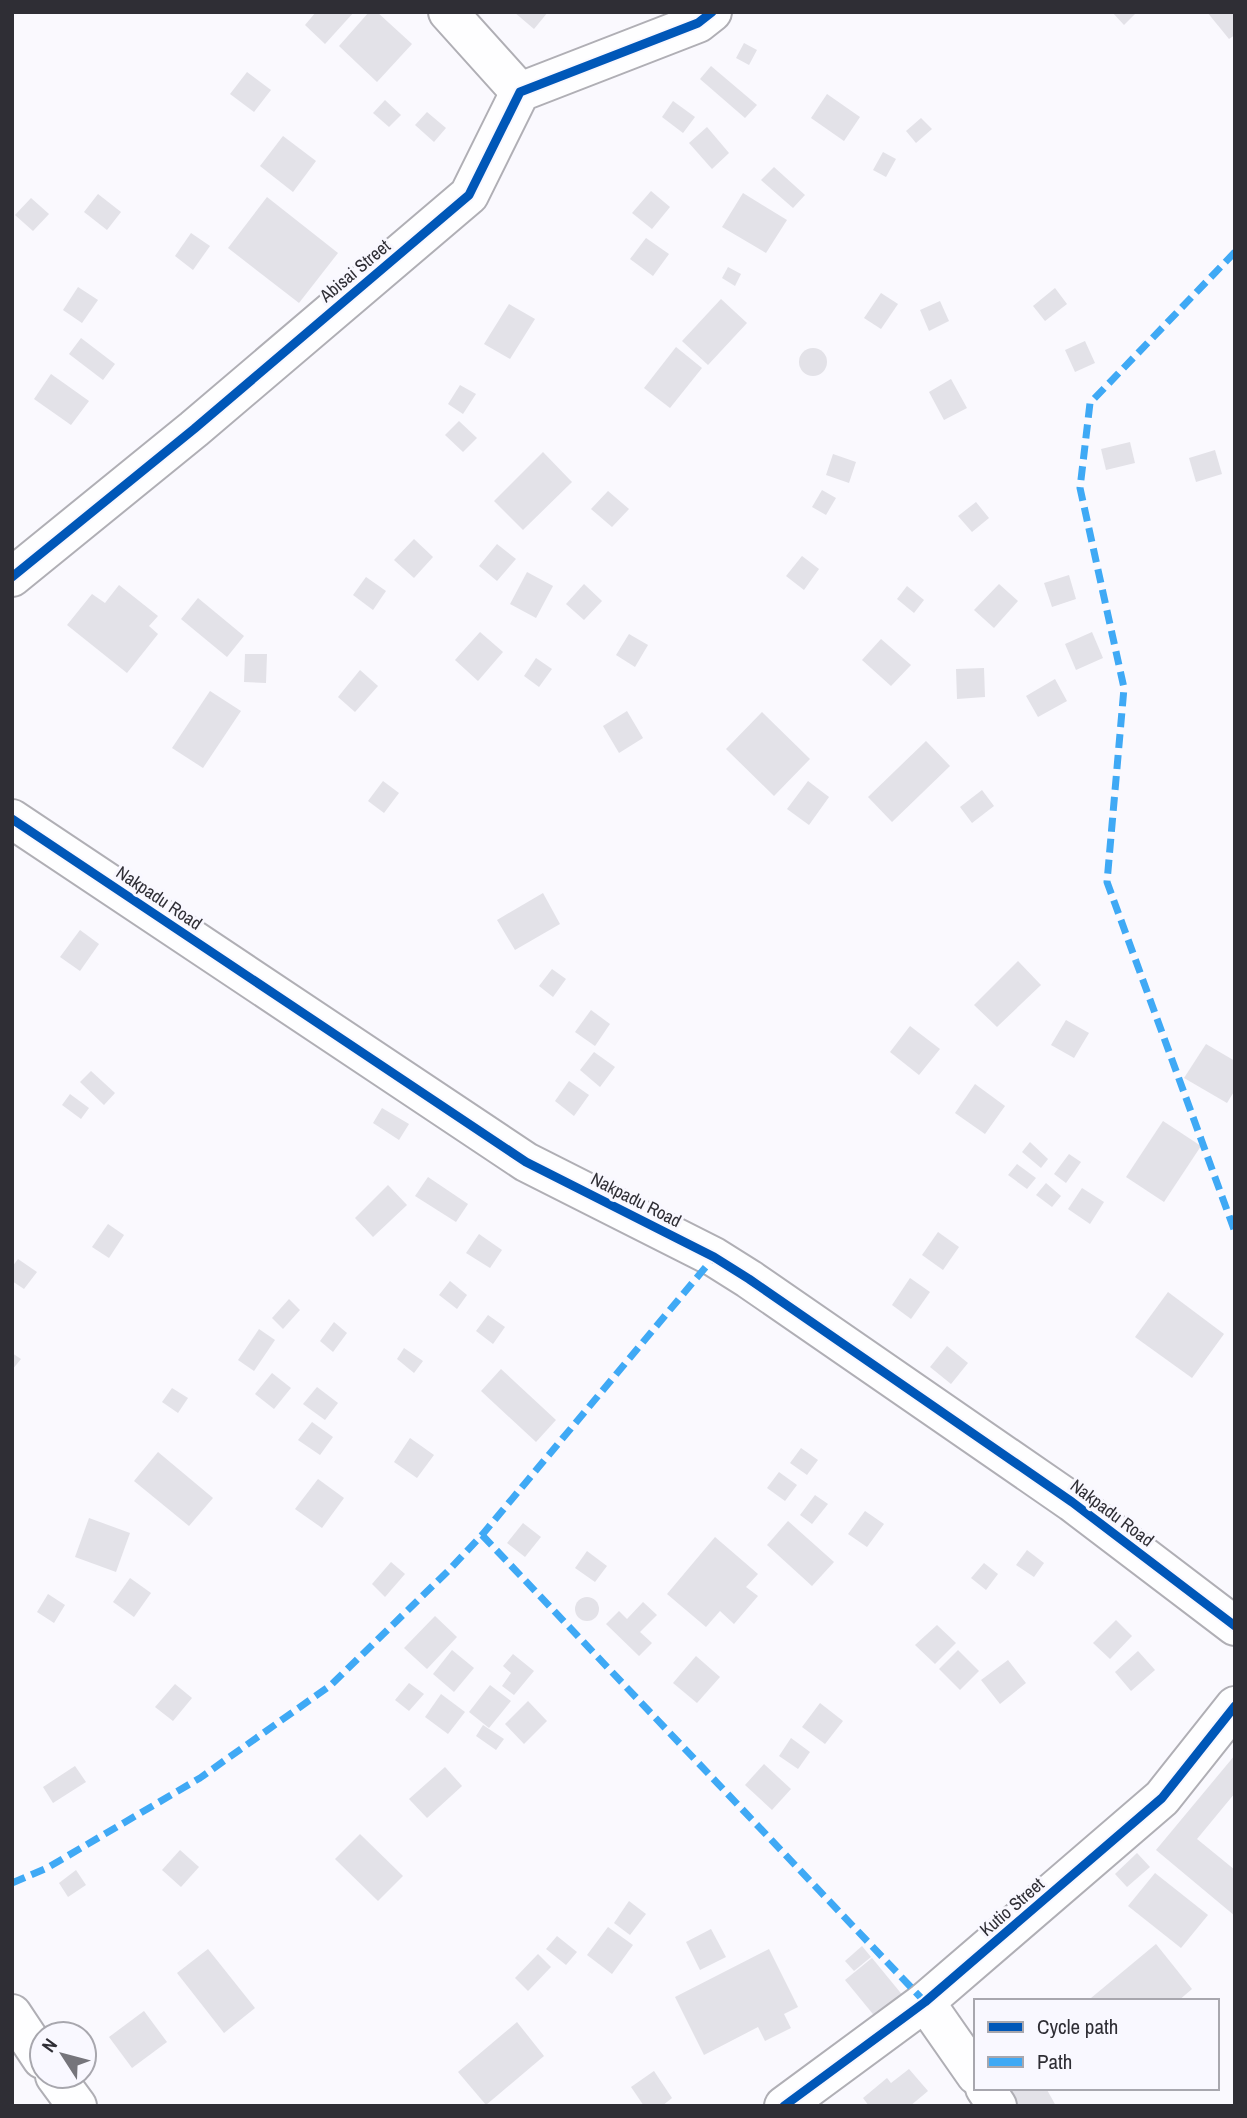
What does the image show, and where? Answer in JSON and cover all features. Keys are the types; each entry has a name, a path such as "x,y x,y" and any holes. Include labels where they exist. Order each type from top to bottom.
{"street":[{"path":"448,12 520,92 698,23 712,12"},
{"name":"Abisai Street","path":"12,577 194,429 469,195 520,92"},
{"name":"Nakpadu Road","path":"12,819 526,1161 714,1257 749,1279 1072,1502 1235,1626"},
{"name":"Kutio Street","path":"784,2106 925,2002 1162,1798 1235,1706"},
{"path":"925,2002 974,2072"},
{"path":"12,2014 28,2038"},
{"path":"65,2090 77,2106"},
{"path":"986,2090 997,2106"}],"building":[{"path":"316,12 354,12 325,44 305,25"},
{"path":"369,12 377,12 412,44 377,82 339,46"},
{"path":"514,12 548,12 534,29"},
{"path":"1112,12 1137,12 1124,25"},
{"path":"1207,12 1235,12 1235,35 1229,39"},
{"path":"744,43 757,50 749,65 736,58"},
{"path":"711,66 757,105 745,118 700,79"},
{"path":"247,72 271,90 254,112 230,94"},
{"path":"827,94 860,117 844,141 811,118"},
{"path":"385,100 401,115 389,127 373,113"},
{"path":"673,101 695,117 683,133 662,117"},
{"path":"427,112 446,128 434,142 415,125"},
{"path":"921,118 932,129 916,143 906,131"},
{"path":"707,127 729,153 712,169 689,143"},
{"path":"283,136 316,161 293,192 260,166"},
{"path":"883,152 896,159 886,177 873,170"},
{"path":"774,167 805,195 793,208 761,180"},
{"path":"651,191 670,207 652,229 632,213"},
{"path":"743,193 787,220 766,253 722,227"},
{"path":"98,194 121,212 107,230 84,212"},
{"path":"267,197 338,253 299,303 228,248"},
{"path":"31,198 49,214 33,231 15,215"},
{"path":"191,233 210,246 193,270 175,256"},
{"path":"646,238 669,254 653,276 630,259"},
{"path":"728,267 741,274 735,286 722,278"},
{"path":"78,287 98,300 82,323 63,310"},
{"path":"1055,288 1067,304 1045,321 1033,306"},
{"path":"881,293 898,304 881,329 864,318"},
{"path":"721,299 747,323 708,365 682,341"},
{"path":"940,301 949,321 929,331 920,310"},
{"path":"509,304 535,319 510,359 484,344"},
{"path":"81,338 115,364 103,380 69,354"},
{"path":"1085,341 1095,363 1075,372 1065,350"},
{"path":"676,347 702,368 670,408 644,388"},
{"path":"813,348 823,352 827,362 823,372 813,376 803,372 799,362 803,352"},
{"path":"51,374 89,401 71,425 34,399"},
{"path":"951,379 967,408 944,420 929,392"},
{"path":"460,385 476,394 463,414 448,404"},
{"path":"459,421 477,438 463,452 445,435"},
{"path":"1130,442 1135,463 1106,470 1101,449"},
{"path":"1215,450 1222,474 1196,482 1189,458"},
{"path":"543,452 572,482 523,530 494,501"},
{"path":"833,454 856,462 849,483 826,475"},
{"path":"822,490 836,498 826,515 812,507"},
{"path":"608,491 629,509 612,527 591,509"},
{"path":"976,502 989,518 972,532 958,516"},
{"path":"414,539 433,557 414,578 394,560"},
{"path":"497,544 516,559 497,581 479,566"},
{"path":"802,556 819,569 804,590 786,576"},
{"path":"527,572 553,586 536,618 510,604"},
{"path":"1069,575 1076,599 1052,607 1044,583"},
{"path":"366,577 386,591 373,610 353,595"},
{"path":"584,584 602,601 584,620 566,604"},
{"path":"999,584 1018,601 994,628 974,610"},
{"path":"119,585 158,616 149,626 158,634 127,673 67,625 92,594 105,603"},
{"path":"907,586 924,600 914,613 897,599"},
{"path":"198,598 244,636 227,657 181,619"},
{"path":"480,632 503,652 478,681 455,660"},
{"path":"1092,632 1103,658 1076,670 1065,644"},
{"path":"629,634 648,645 635,667 616,655"},
{"path":"881,639 911,665 891,686 862,660"},
{"path":"245,654 267,654 266,683 244,682"},
{"path":"536,658 552,669 539,687 524,676"},
{"path":"984,668 985,697 957,699 956,669"},
{"path":"360,670 378,686 355,712 338,697"},
{"path":"1055,679 1067,701 1038,717 1026,696"},
{"path":"210,691 241,711 203,768 172,748"},
{"path":"627,711 643,738 619,753 603,726"},
{"path":"762,712 810,759 774,796 726,749"},
{"path":"926,741 950,766 892,822 868,797"},
{"path":"383,781 399,793 384,813 368,801"},
{"path":"808,781 829,797 809,825 787,809"},
{"path":"982,790 994,806 972,823 960,807"},
{"path":"543,893 560,924 515,950 497,920"},
{"path":"80,930 99,944 80,971 60,957"},
{"path":"1018,961 1041,985 997,1027 974,1005"},
{"path":"552,969 566,979 553,997 539,986"},
{"path":"591,1010 610,1024 595,1046 575,1032"},
{"path":"1066,1020 1089,1033 1074,1058 1051,1045"},
{"path":"910,1026 940,1049 919,1075 890,1052"},
{"path":"1206,1044 1235,1061 1235,1090 1227,1103 1184,1078"},
{"path":"594,1052 615,1067 600,1087 580,1070"},
{"path":"91,1071 115,1093 104,1105 80,1082"},
{"path":"569,1081 589,1095 574,1116 555,1101"},
{"path":"975,1084 1005,1106 985,1134 955,1113"},
{"path":"70,1094 89,1108 81,1119 62,1105"},
{"path":"382,1108 409,1124 399,1140 373,1123"},
{"path":"1163,1121 1201,1146 1164,1202 1126,1177"},
{"path":"1030,1142 1048,1159 1041,1168 1022,1152"},
{"path":"1069,1154 1081,1162 1066,1183 1054,1174"},
{"path":"1017,1164 1036,1178 1027,1189 1008,1175"},
{"path":"428,1177 468,1204 456,1222 415,1196"},
{"path":"1046,1183 1061,1196 1052,1207 1036,1195"},
{"path":"388,1185 407,1205 373,1237 355,1218"},
{"path":"1082,1188 1104,1202 1090,1224 1068,1209"},
{"path":"108,1224 124,1235 109,1258 92,1247"},
{"path":"938,1232 959,1247 943,1270 922,1255"},
{"path":"479,1234 502,1250 490,1268 466,1253"},
{"path":"18,1259 37,1272 24,1289 12,1281 12,1267"},
{"path":"910,1278 930,1292 911,1319 892,1305"},
{"path":"450,1281 467,1295 457,1309 439,1295"},
{"path":"1168,1292 1224,1334 1192,1378 1135,1337"},
{"path":"289,1299 300,1310 283,1329 272,1318"},
{"path":"488,1315 505,1327 493,1344 476,1331"},
{"path":"334,1322 347,1333 333,1352 320,1341"},
{"path":"259,1329 275,1340 254,1371 238,1360"},
{"path":"947,1346 968,1363 951,1384 930,1367"},
{"path":"404,1348 423,1361 414,1373 397,1359"},
{"path":"12,1353 21,1359 12,1370"},
{"path":"501,1369 556,1420 536,1442 481,1391"},
{"path":"272,1373 291,1388 274,1409 255,1394"},
{"path":"317,1387 338,1403 325,1420 303,1404"},
{"path":"172,1388 188,1398 178,1413 162,1402"},
{"path":"312,1422 333,1437 320,1455 298,1440"},
{"path":"410,1438 434,1455 417,1478 394,1462"},
{"path":"801,1448 818,1460 807,1475 790,1463"},
{"path":"158,1452 213,1498 189,1526 134,1481"},
{"path":"779,1472 797,1485 785,1501 767,1488"},
{"path":"318,1479 344,1498 322,1528 295,1509"},
{"path":"815,1495 828,1504 812,1524 800,1515"},
{"path":"865,1511 884,1524 867,1547 848,1534"},
{"path":"89,1518 130,1533 116,1572 75,1557"},
{"path":"788,1521 834,1562 812,1586 767,1545"},
{"path":"523,1523 541,1537 525,1557 507,1543"},
{"path":"715,1537 758,1574 746,1587 758,1596 734,1624 720,1611 706,1627 667,1594"},
{"path":"1027,1550 1044,1563 1034,1577 1016,1565"},
{"path":"587,1551 607,1566 595,1582 575,1568"},
{"path":"391,1562 405,1574 385,1597 372,1584"},
{"path":"984,1563 998,1574 986,1590 971,1578"},
{"path":"130,1578 151,1593 134,1617 113,1602"},
{"path":"48,1594 65,1605 54,1623 37,1612"},
{"path":"587,1597 596,1600 599,1609 596,1618 587,1621 578,1618 575,1609 578,1600"},
{"path":"643,1602 657,1615 640,1632 652,1643 639,1656 606,1624 619,1611 627,1619"},
{"path":"435,1616 457,1637 427,1669 404,1648"},
{"path":"1116,1620 1132,1636 1110,1659 1093,1643"},
{"path":"937,1625 956,1643 935,1664 915,1645"},
{"path":"452,1650 474,1668 454,1692 433,1674"},
{"path":"958,1650 979,1671 960,1690 939,1669"},
{"path":"1138,1651 1155,1670 1131,1691 1115,1672"},
{"path":"513,1654 534,1671 514,1695 502,1686 511,1673 503,1666"},
{"path":"696,1656 720,1677 697,1703 673,1683"},
{"path":"1008,1660 1026,1683 1000,1704 981,1680"},
{"path":"409,1683 424,1694 409,1711 395,1700"},
{"path":"175,1684 192,1698 173,1721 155,1707"},
{"path":"490,1685 511,1701 489,1728 469,1712"},
{"path":"441,1694 465,1712 448,1734 425,1717"},
{"path":"528,1701 547,1721 524,1744 505,1724"},
{"path":"820,1703 843,1721 825,1744 802,1727"},
{"path":"483,1725 504,1739 496,1750 476,1736"},
{"path":"791,1738 810,1752 798,1769 779,1756"},
{"path":"1235,1755 1235,1793 1197,1839 1235,1870 1235,1916 1156,1850"},
{"path":"764,1764 791,1789 772,1810 745,1785"},
{"path":"75,1766 86,1782 53,1803 43,1787"},
{"path":"445,1767 462,1786 427,1818 409,1799"},
{"path":"360,1834 403,1876 378,1901 335,1859"},
{"path":"180,1850 199,1867 181,1887 162,1870"},
{"path":"1137,1853 1150,1867 1127,1887 1115,1874"},
{"path":"76,1870 86,1885 68,1897 59,1883"},
{"path":"1155,1873 1208,1915 1181,1948 1128,1906"},
{"path":"629,1901 646,1914 630,1935 614,1923"},
{"path":"608,1927 633,1945 612,1974 587,1955"},
{"path":"711,1929 726,1957 700,1970 686,1942"},
{"path":"557,1936 577,1952 566,1965 546,1949"},
{"path":"1156,1944 1192,1989 1180,1999 1091,1998"},
{"path":"862,1946 871,1957 854,1971 845,1961"},
{"path":"208,1949 255,2008 224,2033 177,1973"},
{"path":"769,1949 798,2007 784,2014 791,2028 765,2041 758,2027 704,2055 675,1997"},
{"path":"538,1954 551,1967 528,1991 515,1978"},
{"path":"872,1958 904,1997 877,2019 845,1980"},
{"path":"144,2011 167,2042 132,2068 109,2037"},
{"path":"517,2022 544,2056 486,2105 458,2072"},
{"path":"909,2069 928,2091 910,2106 869,2106 863,2098 887,2078 891,2083"},
{"path":"654,2071 672,2098 662,2106 644,2106 631,2087"},
{"path":"999,2090 1047,2090 1056,2106 1009,2106"}],"marked path":[{"path":"1235,252 1090,403 1080,488 1124,688 1107,882 1235,1232"},
{"path":"12,1883 47,1868 200,1778 331,1685 482,1535 714,1257"},
{"path":"482,1535 925,2002"}],"cycle path":[{"path":"12,577 194,429 469,195 520,92 698,23 712,12"},
{"path":"12,819 526,1162 714,1257 749,1279 1072,1502 1235,1626"},
{"path":"784,2106 925,2002 1162,1798 1235,1706"}]}
